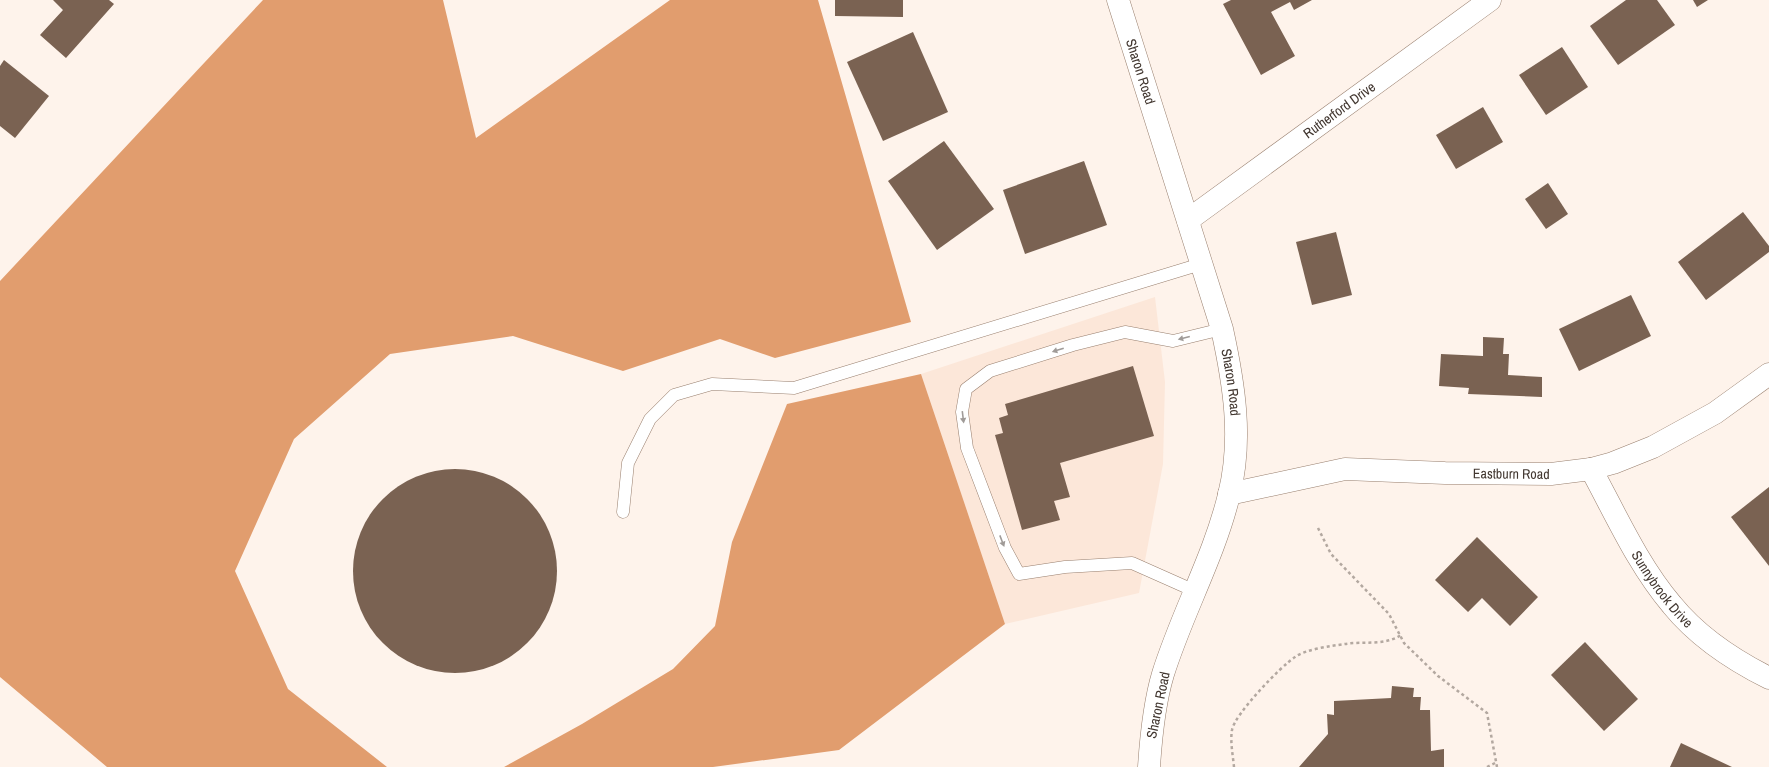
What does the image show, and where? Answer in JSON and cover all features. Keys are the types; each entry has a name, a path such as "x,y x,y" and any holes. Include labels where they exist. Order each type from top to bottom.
{"street":[{"name":"Sharon Road","path":"1118,0 1222,329 1232,377 1236,426 1230,494 1214,547 1195,591 1163,674 1150,742 1149,767"},
{"name":"Rutherford Drive","path":"1188,220 1490,0"},
{"name":"Eastburn Road","path":"1230,494 1345,469 1445,473 1551,474 1592,469 1614,463 1653,447 1715,412 1769,374"},
{"name":"Sunnybrook Drive","path":"1592,469 1644,566 1672,605 1688,622 1725,653 1769,678"}],"lane":[{"path":"623,512 628,463 650,418 674,395 712,384 794,388 1202,264"},
{"path":"1195,591 1132,564 1065,567 1019,574 1005,548 967,448 962,412 966,389 990,371 1073,345 1125,332 1173,341 1222,329"}],"path":[{"path":"1318,528 1331,554 1390,614 1404,643 1438,676 1487,713 1495,763 1497,767"},
{"path":"1234,767 1232,730 1238,717 1274,675 1295,656 1321,648 1346,644 1392,641 1400,635"},
{"path":"1487,767 1495,763"}],"shaded area":[{"path":"263,0 443,0 476,138 670,0 818,0 911,322 775,358 720,339 623,371 513,336 390,354 294,439 235,571 288,689 387,767 107,767 0,677 0,281"},
{"path":"1155,297 1165,382 1163,464 1139,593 1005,624 921,374"},
{"path":"921,374 1005,624 839,750 713,767 504,767 582,724 673,669 715,626 732,542 787,404"}],"building":[{"path":"53,0 109,0 114,4 66,58 40,35 63,10"},
{"path":"835,0 903,0 903,17 835,16"},
{"path":"1231,0 1312,0 1294,10 1290,2 1271,12 1295,56 1261,75 1223,4"},
{"path":"1626,0 1657,0 1675,25 1618,65 1590,26"},
{"path":"1693,0 1708,0 1697,7"},
{"path":"913,32 948,112 883,141 847,62"},
{"path":"1562,47 1588,87 1546,115 1519,75"},
{"path":"4,60 49,96 15,138 0,126 0,66"},
{"path":"1483,107 1503,142 1456,169 1436,135"},
{"path":"944,141 994,209 937,250 888,181"},
{"path":"1084,161 1107,225 1025,254 1003,190"},
{"path":"1548,183 1568,214 1546,229 1525,199"},
{"path":"1743,212 1769,246 1769,252 1706,300 1678,262"},
{"path":"1336,232 1352,295 1312,305 1296,242"},
{"path":"1631,295 1651,336 1579,371 1559,329"},
{"path":"1483,337 1504,338 1503,354 1509,354 1508,375 1542,377 1542,397 1468,394 1469,388 1439,386 1441,354 1483,356"},
{"path":"1133,366 1154,436 1060,463 1070,497 1054,501 1060,520 1022,530 995,435 1003,433 999,418 1008,415 1005,404"},
{"path":"455,469 475,471 503,481 520,492 534,506 549,532 555,551 557,571 555,591 545,619 534,636 520,650 494,665 475,671 455,673 435,671 407,661 390,650 376,636 361,610 355,591 353,571 355,551 365,523 376,506 390,492 416,477 435,471"},
{"path":"1769,487 1769,566 1731,517"},
{"path":"1477,537 1538,597 1510,626 1482,598 1468,612 1435,580"},
{"path":"1585,642 1638,699 1604,731 1551,675"},
{"path":"1392,686 1414,688 1413,697 1421,697 1420,710 1430,710 1431,751 1444,749 1444,767 1299,767 1328,734 1327,714 1334,715 1334,701 1391,698"},
{"path":"1681,743 1732,767 1670,767"}]}
